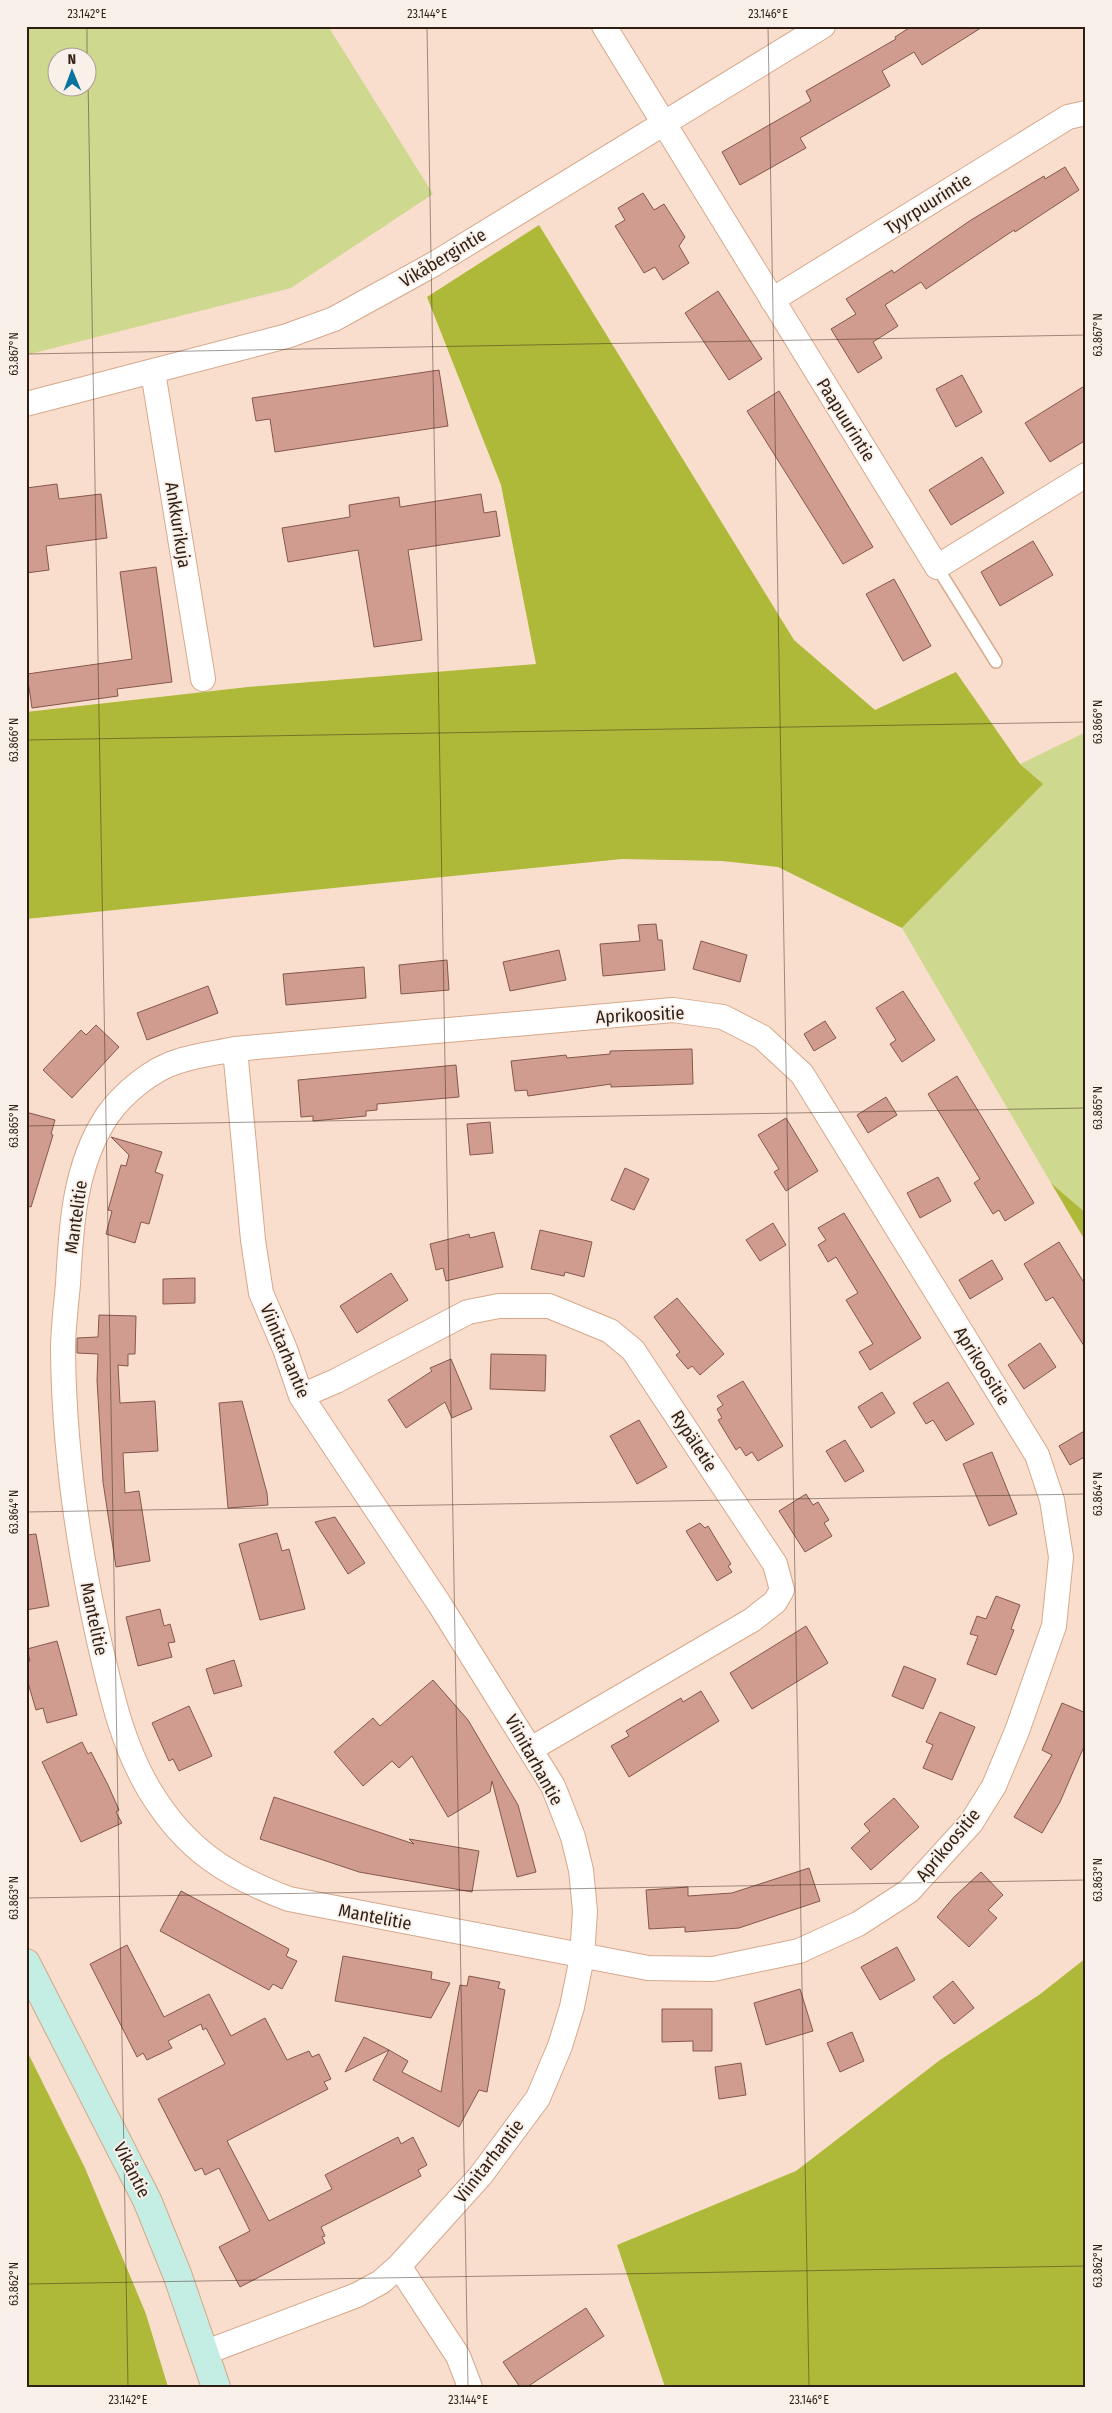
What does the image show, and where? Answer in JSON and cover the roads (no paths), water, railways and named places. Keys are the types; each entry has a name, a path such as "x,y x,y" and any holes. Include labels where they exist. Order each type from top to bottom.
{"street":[{"name":"Paapuurintie","path":"604,26 937,567"},
{"name":"Vikåbergintie","path":"26,404 295,334 334,319 434,264 822,26"},
{"name":"Tyyrpuurintie","path":"772,300 1068,117 1086,113"},
{"name":"Ankkurikuja","path":"153,372 203,679"},
{"path":"937,567 1086,475"},
{"name":"Aprikoositie","path":"235,1049 673,1010 723,1017 762,1037 802,1074 1036,1455 1052,1500 1061,1557 1054,1626 1040,1672 998,1776 971,1824 909,1891 858,1924 799,1951 713,1969 648,1968 582,1957"},
{"name":"Viinitarhantie","path":"204,2353 357,2295 381,2282 400,2266 481,2175 538,2098 560,2046 572,2007 582,1957 585,1910 581,1870 573,1837 552,1786 531,1749 435,1597 301,1396 285,1349 261,1293 253,1240 235,1049"},
{"name":"Mantelitie","path":"235,1049 178,1061 157,1071 132,1088 108,1115 93,1143 80,1177 72,1222 63,1348 66,1427 85,1580 112,1700 128,1746 149,1790 175,1827 217,1864 248,1884 288,1899 582,1957"},
{"name":"Rypäletie","path":"301,1396 468,1312 499,1306 549,1306 610,1331 634,1350 775,1564 782,1590 775,1602 752,1620 531,1749"},
{"name":"Vikåntie","path":"26,1963 147,2200 177,2274 216,2387"},
{"path":"400,2266 458,2356 470,2387"}],"lane":[{"path":"937,567 996,662"}]}
